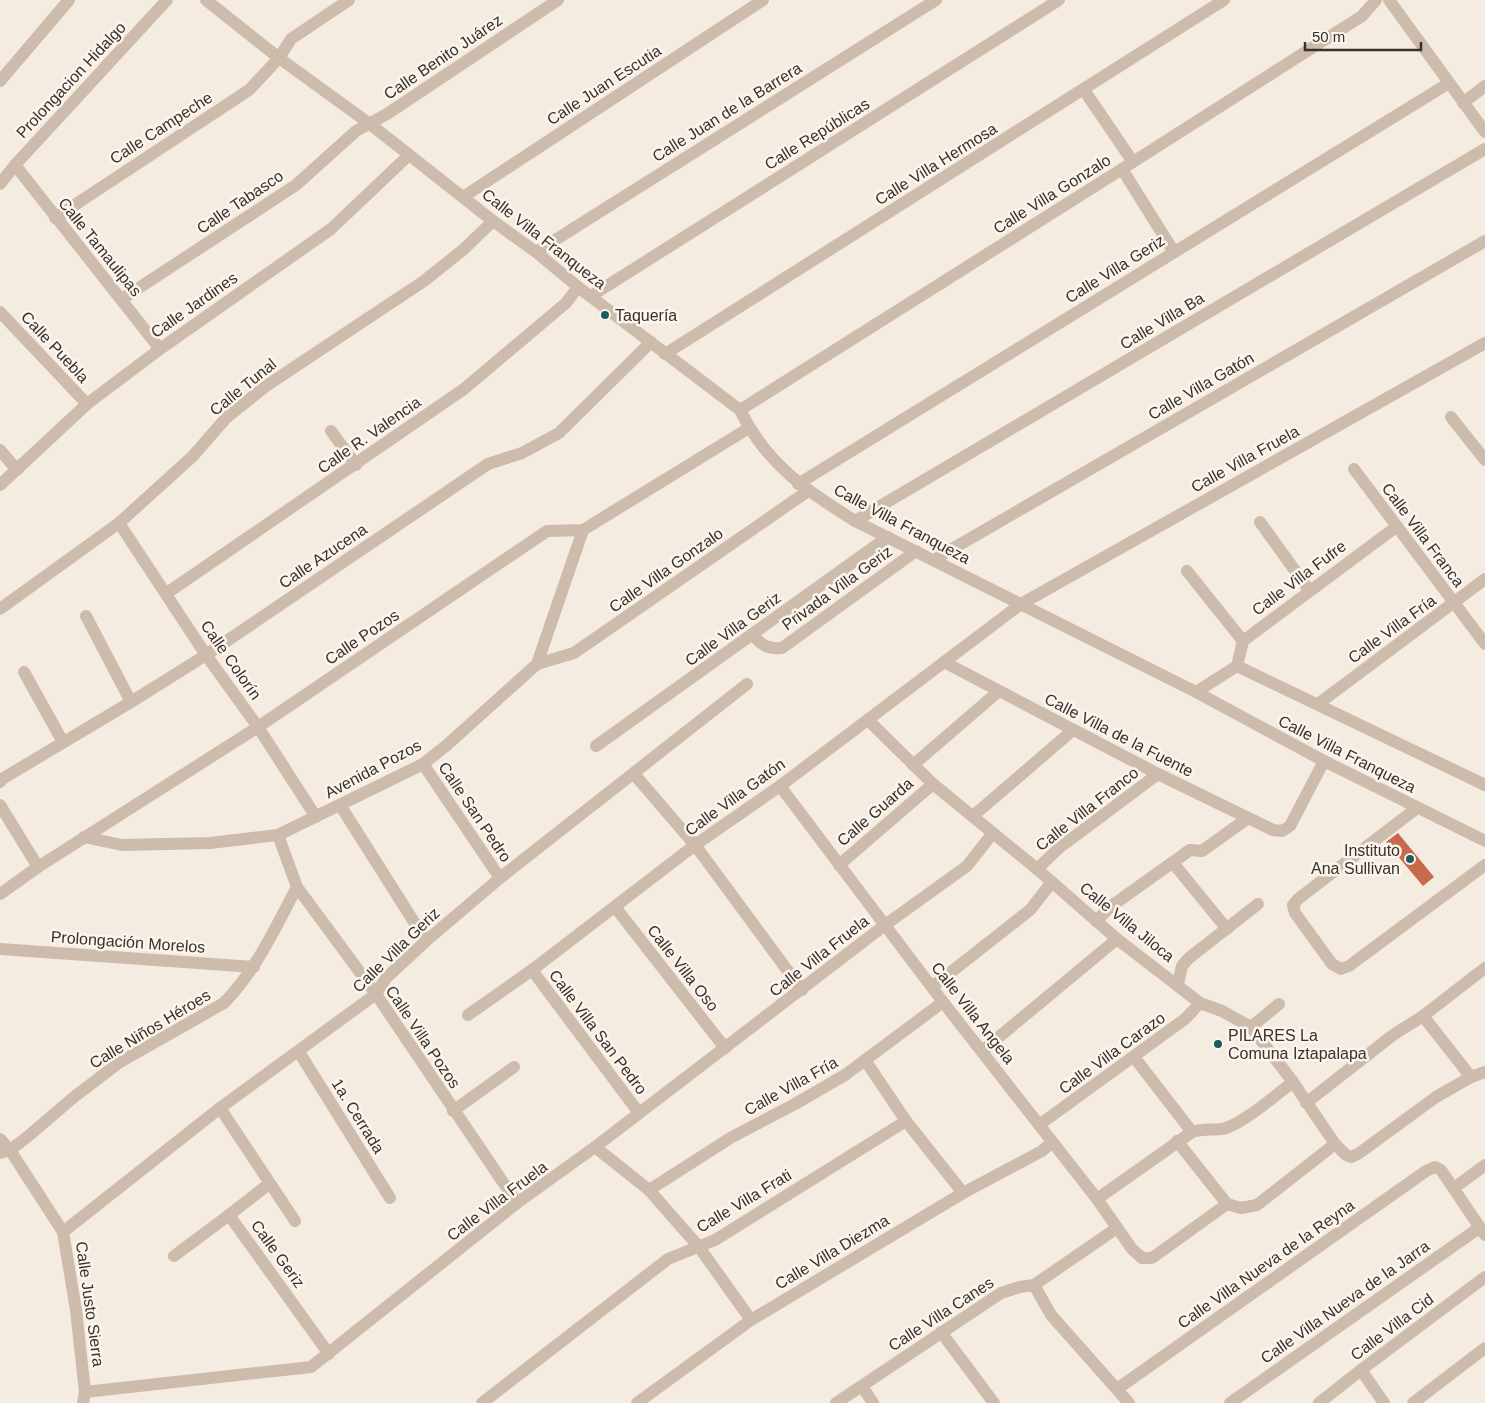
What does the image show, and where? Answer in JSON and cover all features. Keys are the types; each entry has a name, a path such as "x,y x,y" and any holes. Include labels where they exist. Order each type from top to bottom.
{"street":[{"path":"0,81 69,0"},
{"name":"Prolongacion Hidalgo","path":"0,184 15,165 167,0"},
{"name":"Calle Villa Franqueza","path":"206,0 279,58 370,124 493,221 536,252 578,288 740,410 749,428 768,453 803,488 855,521 1196,692 1324,761 1485,842"},
{"name":"Calle Campeche","path":"55,218 249,90 279,58 291,40 349,0"},
{"name":"Calle Benito Juárez","path":"370,124 558,0"},
{"name":"Calle Juan Escutia","path":"463,197 764,0"},
{"name":"Calle Juan de la Barrera","path":"536,252 936,0"},
{"name":"Calle Repúblicas","path":"591,296 1060,0"},
{"name":"Calle Villa Hermosa","path":"665,354 1224,0"},
{"name":"Calle Villa Gonzalo","path":"740,410 1122,170 1362,16 1376,0"},
{"path":"1390,0 1485,132"},
{"name":"Calle Villa Geriz","path":"803,488 1174,252 1449,83"},
{"path":"1463,103 1485,86"},
{"path":"1084,90 1133,162"},
{"name":"Calle Tabasco","path":"122,299 296,185 356,131 370,124"},
{"name":"Calle Villa Ba","path":"855,521 1485,149"},
{"name":"Calle Jardines","path":"0,485 87,404 160,349 331,229 409,155"},
{"name":"Calle Tamaulipas","path":"15,165 160,349"},
{"path":"1122,170 1174,252"},
{"name":"Calle Tunal","path":"0,609 120,523 193,456 226,418 266,386 424,281 464,249 493,221"},
{"name":"Calle Villa Gatón","path":"933,560 1485,241"},
{"name":"Calle R. Valencia","path":"167,593 464,389 566,302 578,288"},
{"name":"Calle Puebla","path":"0,312 87,404"},
{"name":"Calle Azucena","path":"0,782 2,779 206,655 488,464 522,453 559,432 651,342"},
{"name":"Calle Villa Fruela","path":"1021,604 1485,343"},
{"path":"1451,417 1485,460"},
{"name":"Calle Pozos","path":"0,894 84,837 258,727 547,531 583,530 749,428"},
{"path":"331,431 356,464"},
{"path":"0,450 17,470"},
{"name":"Calle Villa Franca","path":"1354,469 1485,644"},
{"name":"Calle Villa Gonzalo","path":"537,664 574,654 803,488"},
{"path":"1260,522 1310,590"},
{"name":"Calle Colorín","path":"120,523 206,655 258,727 316,817"},
{"name":"Calle Villa Fufre","path":"1243,641 1396,527"},
{"name":"Avenida Pozos","path":"84,837 122,845 142,845 210,843 278,834 423,764 447,745 537,664 583,530"},
{"name":"Calle Villa Geriz","path":"596,746 888,537"},
{"name":"Privada Villa Geriz","path":"753,635 762,646 771,649 782,648 916,551"},
{"path":"1187,571 1243,641 1237,666 1196,692"},
{"name":"Calle Villa Fría","path":"1318,704 1485,579"},
{"name":"Calle Villa Gatón","path":"468,1015 532,970 695,846 780,786 1021,604"},
{"path":"86,616 131,702"},
{"name":"Calle Villa de la Fuente","path":"944,662 1158,774 1273,830 1282,831 1290,826 1324,761"},
{"name":"Calle Villa Franqueza","path":"1237,666 1485,785"},
{"path":"24,672 63,742"},
{"name":"Calle Villa Geriz","path":"63,1232 220,1108 376,994 386,978 426,940 500,878 747,684"},
{"name":"Calle Guarda","path":"913,765 999,691"},
{"name":"Calle Villa Jiloca","path":"868,720 933,784 1052,882 1117,939 1200,1002 1222,1011 1251,1027 1293,1082 1335,1144 1351,1157 1358,1154 1436,1098 1471,1077"},
{"path":"973,816 1073,730"},
{"name":"Calle San Pedro","path":"423,764 500,878"},
{"path":"634,774 695,846 802,990"},
{"name":"Calle Villa Franco","path":"1036,869 1059,848 1158,774"},
{"name":"Calle Guarda","path":"839,865 933,784"},
{"name":"Calle Villa Angela","path":"780,786 943,1002 1097,1199 1132,1249 1142,1258 1152,1258 1227,1204"},
{"path":"0,805 38,867"},
{"path":"340,805 426,940"},
{"path":"1417,808 1294,905 1295,913 1332,964 1341,969 1349,966 1485,865"},
{"path":"1096,921 1110,907 1190,850 1202,851 1248,818"},
{"name":"Calle Villa Fruela","path":"84,1398 311,1366 329,1354 517,1203 595,1148 885,925 967,866 993,833"},
{"name":"Calle Villa Pozos","path":"278,834 297,887 376,994 453,1111 517,1203"},
{"path":"1173,863 1227,929"},
{"path":"932,987 1030,910 1052,882"},
{"name":"Calle Niños Héroes","path":"5,1152 26,1138 74,1096 120,1062 224,1003 254,967 297,887"},
{"path":"1178,984 1182,966 1189,958 1258,904"},
{"name":"Calle Villa Oso","path":"615,907 725,1048"},
{"path":"982,1050 1117,939"},
{"name":"Prolongación Morelos","path":"0,949 254,967"},
{"path":"1306,1103 1393,1035 1423,1016 1485,968"},
{"name":"Calle Villa San Pedro","path":"532,970 639,1113"},
{"name":"Calle Villa Fría","path":"649,1190 732,1137 845,1075 943,1002"},
{"name":"Calle Villa Carazo","path":"1039,1125 1185,1019 1200,1002"},
{"path":"1251,1027 1280,1004"},
{"path":"1423,1016 1471,1077 1485,1072"},
{"name":"1a. Cerrada","path":"299,1052 390,1198"},
{"path":"1134,1057 1192,1132"},
{"path":"865,1060 906,1121 962,1193"},
{"path":"453,1111 514,1067"},
{"path":"1097,1199 1192,1132 1203,1129 1224,1128 1236,1124 1293,1082"},
{"path":"220,1108 295,1221"},
{"name":"Calle Villa Frati","path":"482,1403 668,1259 714,1240 906,1121"},
{"name":"Calle Justo Sierra","path":"0,1139 5,1152 63,1232 76,1310 84,1398"},
{"name":"Calle Villa Diezma","path":"637,1403 751,1320 962,1193 1042,1151 1052,1142"},
{"path":"1177,1142 1227,1204 1240,1208 1257,1206 1335,1144"},
{"path":"595,1148 649,1190 699,1247 751,1320"},
{"path":"1482,1231 1454,1188 1485,1165"},
{"name":"Calle Villa Nueva de la Reyna","path":"1116,1389 1426,1171 1434,1167 1441,1170 1454,1188"},
{"name":"Calle Geriz","path":"269,1184 229,1215 329,1354"},
{"path":"174,1256 229,1215"},
{"name":"Calle Villa Canes","path":"836,1403 1001,1294 1020,1287 1034,1285 1117,1228"},
{"name":"Calle Villa Nueva de la Jarra","path":"1230,1403 1482,1231"},
{"name":"Calle Villa Cid","path":"1319,1403 1485,1277"},
{"path":"1034,1285 1051,1315 1129,1403"},
{"path":"941,1332 994,1403"},
{"path":"1413,1403 1485,1348"},
{"path":"1361,1370 1384,1403"},
{"path":"862,1386 873,1403"}],"building":[{"name":"Instituto Ana Sullivan","path":"1398,833 1434,877 1423,886 1386,842"}],"place":[{"name":"Taquería","path":"605,315"},
{"name":"Instituto Ana Sullivan","path":"1410,859"},
{"name":"PILARES La Comuna Iztapalapa","path":"1218,1044"}]}
